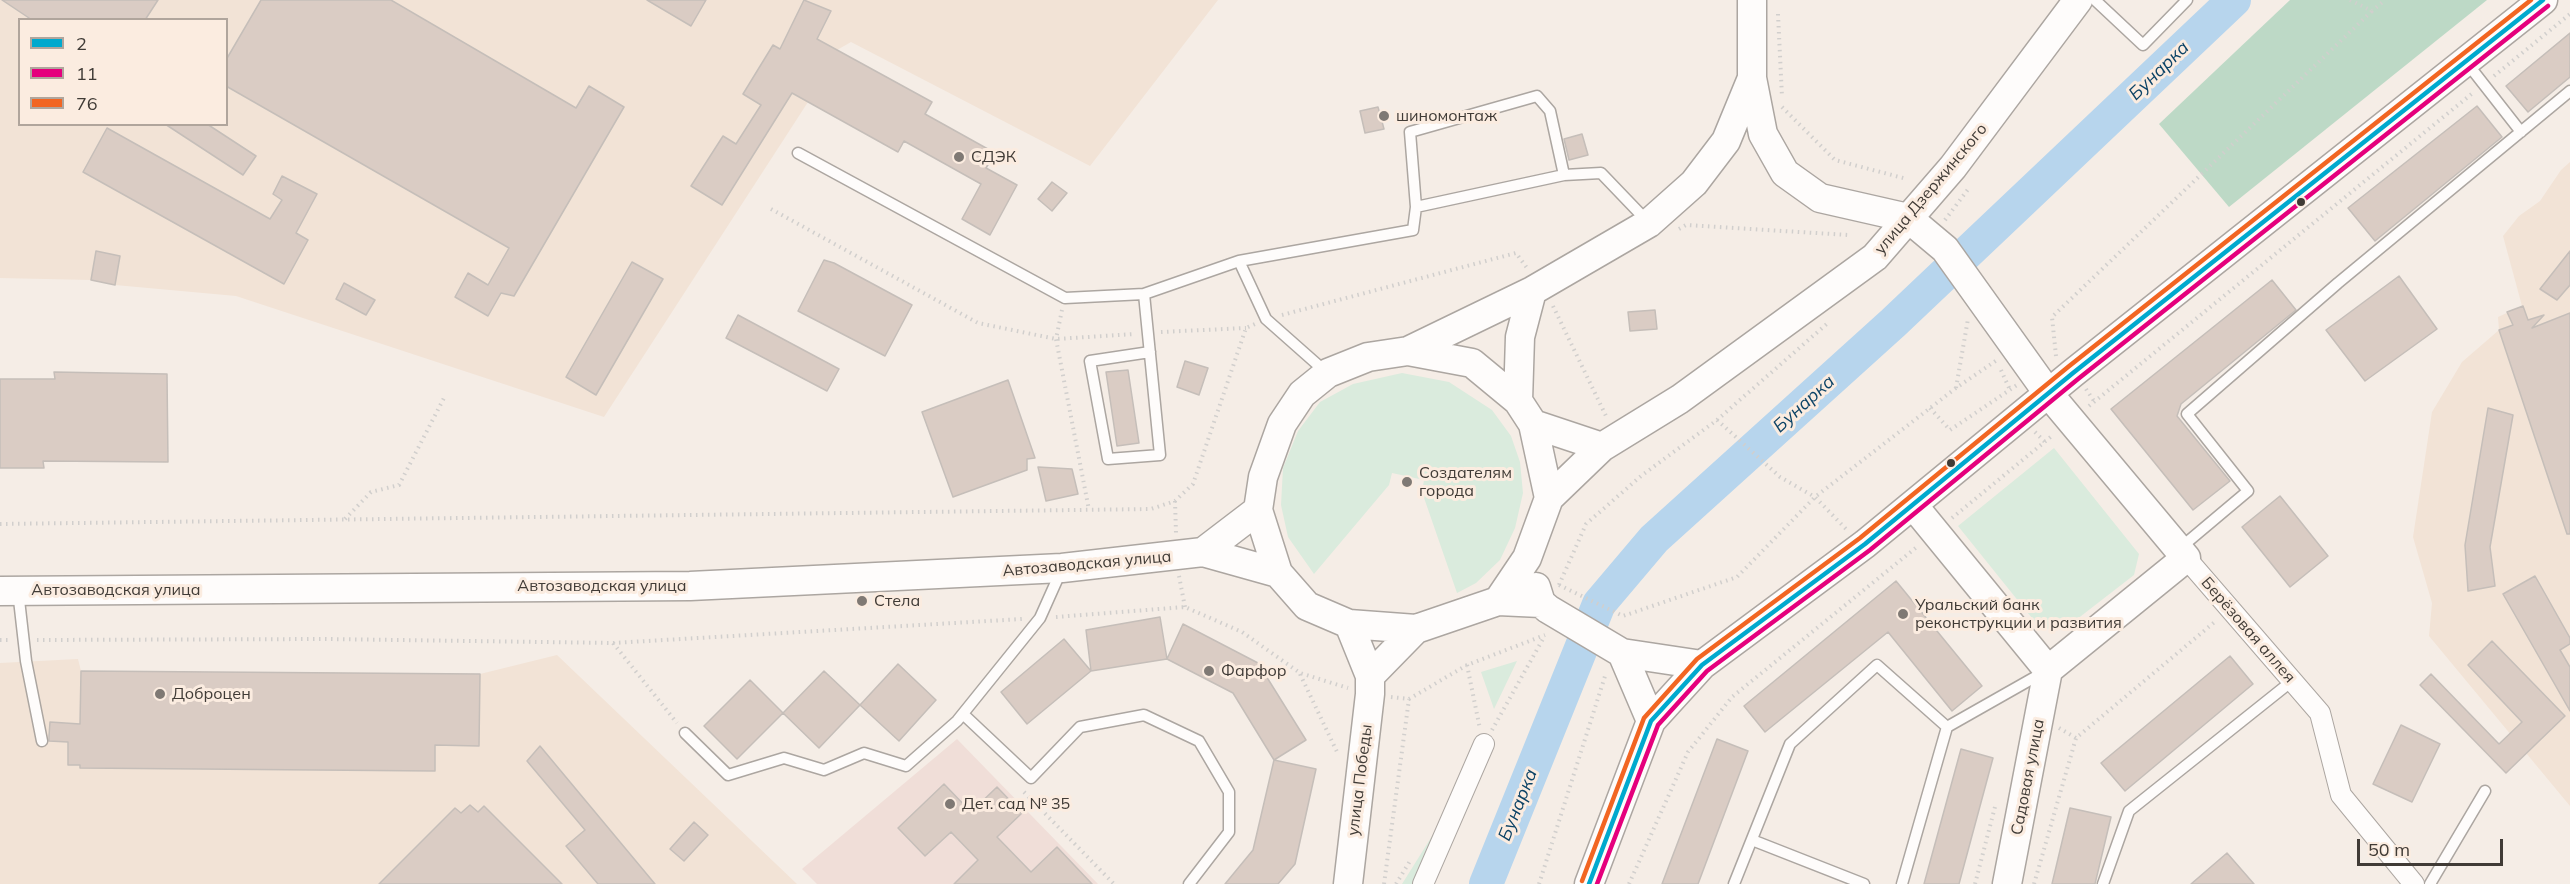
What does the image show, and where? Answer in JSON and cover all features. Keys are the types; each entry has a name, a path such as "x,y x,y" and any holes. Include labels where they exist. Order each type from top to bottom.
{"main road":[{"name":"улица Дзержинского","path":"1549,498 1602,447 1680,399 1875,257 1953,167 2078,0"},
{"path":"1588,884 1651,722 1702,665 1865,544 2020,416 2052,369 2465,61 2543,0"},
{"path":"1752,12 1752,78 1763,134 1785,173 1820,198 1908,218"},
{"path":"1550,594 1498,601 1416,628 1349,624 1307,606 1278,573 1258,510 1263,477 1282,424 1302,394 1328,373 1368,357 1408,351 1547,296 1649,223 1694,183 1726,141 1752,78"},
{"name":"Берёзовая аллея","path":"1908,218 1945,249 1978,292 2052,369 2182,553"},
{"path":"1498,601 1527,558 1549,498 1525,413 1520,337 1547,296"},
{"path":"1408,351 1472,363 1525,413 1602,447"},
{"path":"1913,505 2048,670 2182,553"},
{"path":"1203,552 1258,510"},
{"path":"1203,552 1278,573"},
{"name":"Автозаводская улица","path":"9,591 690,586 1062,568 1203,552"},
{"path":"1527,558 1550,594 1556,628 1614,654 1702,665"},
{"path":"1349,624 1370,685"},
{"path":"1370,685 1416,628"},
{"path":"1614,654 1651,722"},
{"name":"Садовая улица","path":"2007,884 2048,670"},
{"name":"улица Победы","path":"1348,884 1370,685"}],"street":[{"name":"Берёзовая аллея","path":"2182,553 2320,713 2340,795 2414,884"},
{"path":"1423,884 1484,744"}],"lane":[{"path":"2096,0 2143,45 2187,0"},
{"path":"2465,61 2521,132"},
{"path":"2182,553 2248,491 2187,414 2338,283 2570,91"},
{"path":"798,153 1065,298 1144,294 1239,261 1413,230 1416,207 1410,132 1537,96 1550,111 1564,175"},
{"path":"1416,207 1564,175 1601,173 1649,223"},
{"path":"1239,261 1266,319 1328,373"},
{"path":"1144,294 1150,352 1160,455 1108,459 1090,361 1150,352"},
{"path":"685,733 728,775 784,758 824,770 864,753 906,766 963,714 1040,618 1062,568"},
{"path":"9,591 26,640 26,661 42,741"},
{"path":"1734,884 1790,744 1877,665 1947,727"},
{"path":"1902,884 1947,727 2048,670"},
{"path":"2103,884 2129,811 2292,681"},
{"path":"963,714 1031,778 1080,727 1143,715 1199,741 1229,792 1229,832 1189,884"},
{"path":"2430,884 2485,790"},
{"path":"1752,840 1844,880 1864,884"}],"path":[{"path":"2350,0 2372,11"},
{"path":"2052,369 2052,317 2385,0"},
{"path":"1778,12 1782,107 1834,160 1907,179"},
{"path":"771,209 978,323 1056,339 1246,328 1266,319 1516,253 1547,296 1606,416 1616,410"},
{"path":"1676,231 1686,225 1848,235"},
{"path":"1065,298 1056,339 1089,510"},
{"path":"1956,388 1968,318"},
{"path":"0,524 1151,509 1175,501 1193,484 1246,328"},
{"path":"1992,350 2020,416 2045,442"},
{"path":"1550,594 1623,616 1737,577 1815,497 1956,388 1997,360"},
{"path":"1930,408 1950,430 2010,390 2052,369"},
{"path":"2052,369 2094,402"},
{"path":"344,519 371,492 399,485 444,398"},
{"path":"1717,420 1780,477 1815,497 1889,569"},
{"path":"0,640 326,639 613,643 1040,618 1185,606 1242,632 1300,673 1370,685"},
{"path":"2034,884 2076,738 2230,609"},
{"path":"1484,744 1556,628"},
{"path":"613,643 685,733"},
{"path":"1539,884 1614,654"},
{"path":"1467,665 1484,744"},
{"path":"1300,673 1338,754"},
{"path":"1384,884 1409,699"},
{"path":"1016,783 1113,884"}],"shaded area":[{"path":"0,0 1218,0 1090,166 851,42 837,50 808,102 604,417 236,296 115,285 91,280 0,278"},
{"path":"2570,162 2570,806 2429,636 2432,603 2413,537 2432,412 2462,362 2499,330 2498,317 2522,306 2503,236 2519,216 2540,201 2561,170"},
{"path":"557,655 797,884 0,884 0,663 78,659 81,671 480,674"},
{"name":"Дет. сад № 35","path":"957,739 1098,884 817,884 802,869"}],"green space":[{"path":"2290,0 2487,0 2229,207 2159,124"},
{"path":"1402,373 1449,382 1492,410 1511,436 1520,462 1523,493 1515,528 1500,560 1476,583 1457,593 1422,492 1424,480 1392,473 1389,485 1314,574 1288,537 1281,505 1283,468 1298,431 1320,402 1353,384"},
{"path":"2054,448 2139,554 2134,575 2063,630 2040,628 1958,526"},
{"path":"1517,661 1494,709 1481,672"},
{"path":"1444,817 1419,884 1402,884"}],"building":[{"path":"2,0 158,0 146,18 29,18"},
{"path":"261,0 391,0 576,108 589,86 624,107 514,296 501,293 488,316 455,297 468,273 488,285 509,248 228,87 228,57"},
{"path":"647,0 706,0 691,26"},
{"path":"804,0 831,11 817,39 932,102 925,114 995,153 986,168 1017,185 990,235 962,219 981,184 904,141 898,152 792,93 722,205 691,186 723,136 736,144 761,105 743,94 773,45 780,49"},
{"path":"2570,33 2570,77 2528,112 2506,86"},
{"path":"2477,106 2502,137 2375,241 2348,208"},
{"path":"1378,107 1384,129 1365,133 1360,111"},
{"path":"168,126 210,126 256,156 243,175"},
{"path":"107,128 270,219 282,200 273,194 282,176 317,194 296,233 308,240 284,284 83,172"},
{"path":"1582,134 1588,155 1569,160 1564,139"},
{"path":"1052,182 1067,193 1052,211 1038,199"},
{"path":"96,251 120,256 115,285 91,280"},
{"path":"2570,251 2570,285 2557,300 2540,289"},
{"path":"824,260 834,263 912,305 885,356 798,311"},
{"path":"632,262 663,279 596,395 566,377"},
{"path":"2399,276 2437,329 2365,381 2326,330"},
{"path":"2272,280 2296,310 2181,404 2177,416 2230,481 2193,510 2111,409"},
{"path":"344,283 375,300 366,315 336,299"},
{"path":"2523,306 2528,320 2544,315 2532,328 2570,313 2570,534 2567,534 2499,330 2513,325 2507,312"},
{"path":"1655,310 1657,329 1630,331 1628,312"},
{"path":"738,315 839,369 827,391 726,338"},
{"path":"1185,361 1208,368 1199,395 1177,387"},
{"path":"1128,370 1139,443 1117,446 1106,372"},
{"path":"54,372 167,374 168,462 43,461 44,468 0,468 0,379 55,379"},
{"path":"1008,380 1035,458 1027,459 1027,470 953,497 922,412"},
{"path":"2488,408 2513,415 2490,547 2495,586 2468,591 2465,545"},
{"path":"1038,467 1072,469 1078,494 1046,501"},
{"path":"2280,496 2328,556 2290,587 2242,527"},
{"path":"2535,576 2570,638 2570,644 2560,650 2570,667 2570,711 2503,594"},
{"path":"1896,581 1982,686 1952,711 1888,632 1765,732 1744,706"},
{"path":"1160,617 1167,659 1091,671 1086,630"},
{"path":"1183,624 1258,663 1306,740 1274,760 1233,693 1167,659"},
{"path":"1064,639 1091,671 1027,724 1001,692"},
{"path":"2492,641 2565,716 2506,773 2420,685 2431,674 2499,744 2522,722 2468,665"},
{"path":"2230,656 2253,684 2125,791 2101,763"},
{"path":"898,664 936,700 899,741 860,705"},
{"path":"81,671 480,674 479,746 435,745 435,771 80,768 80,765 68,765 68,742 49,741 49,736 50,722 80,724"},
{"path":"824,671 860,705 819,748 783,713"},
{"path":"750,680 783,713 737,759 704,726"},
{"path":"2401,725 2440,744 2412,802 2373,784"},
{"path":"1717,739 1748,751 1698,884 1662,884"},
{"path":"540,746 655,884 598,884 566,846 585,830 527,761"},
{"path":"1961,749 1993,758 1959,884 1924,884"},
{"path":"1274,760 1316,769 1295,864 1278,884 1225,884 1253,850"},
{"path":"944,784 971,812 997,787 1022,813 997,837 1031,872 1057,847 1092,884 954,884 978,860 951,832 925,856 898,828"},
{"path":"470,805 478,812 484,806 562,884 379,884 455,808 461,813"},
{"path":"2070,808 2111,817 2095,884 2052,884"},
{"path":"694,822 708,835 684,861 670,849"},
{"path":"2227,853 2254,884 2191,884"}],"waterway":[{"name":"Бунарка","path":"1486,884 1599,604 1654,539 1893,323 2234,0"}],"transit line":[{"name":"76","path":"1582,881 1644,718 1697,659 1860,538 2068,367 2531,0"},
{"name":"2","path":"1589,884 1651,721 1702,665 1865,544 2073,373 2543,0"},
{"name":"11","path":"1597,884 1658,725 1707,671 1870,550 2078,379 2548,6"}],"place":[{"name":"шиномонтаж","path":"1384,116"},
{"name":"СДЭК","path":"959,157"},
{"name":"Создателям города","path":"1407,482"},
{"name":"Стела","path":"862,601"},
{"name":"Уральский банк реконструкции и развития","path":"1903,614"},
{"name":"Фарфор","path":"1209,671"},
{"name":"Доброцен","path":"160,694"},
{"name":"Дет. сад № 35","path":"950,804"}]}
